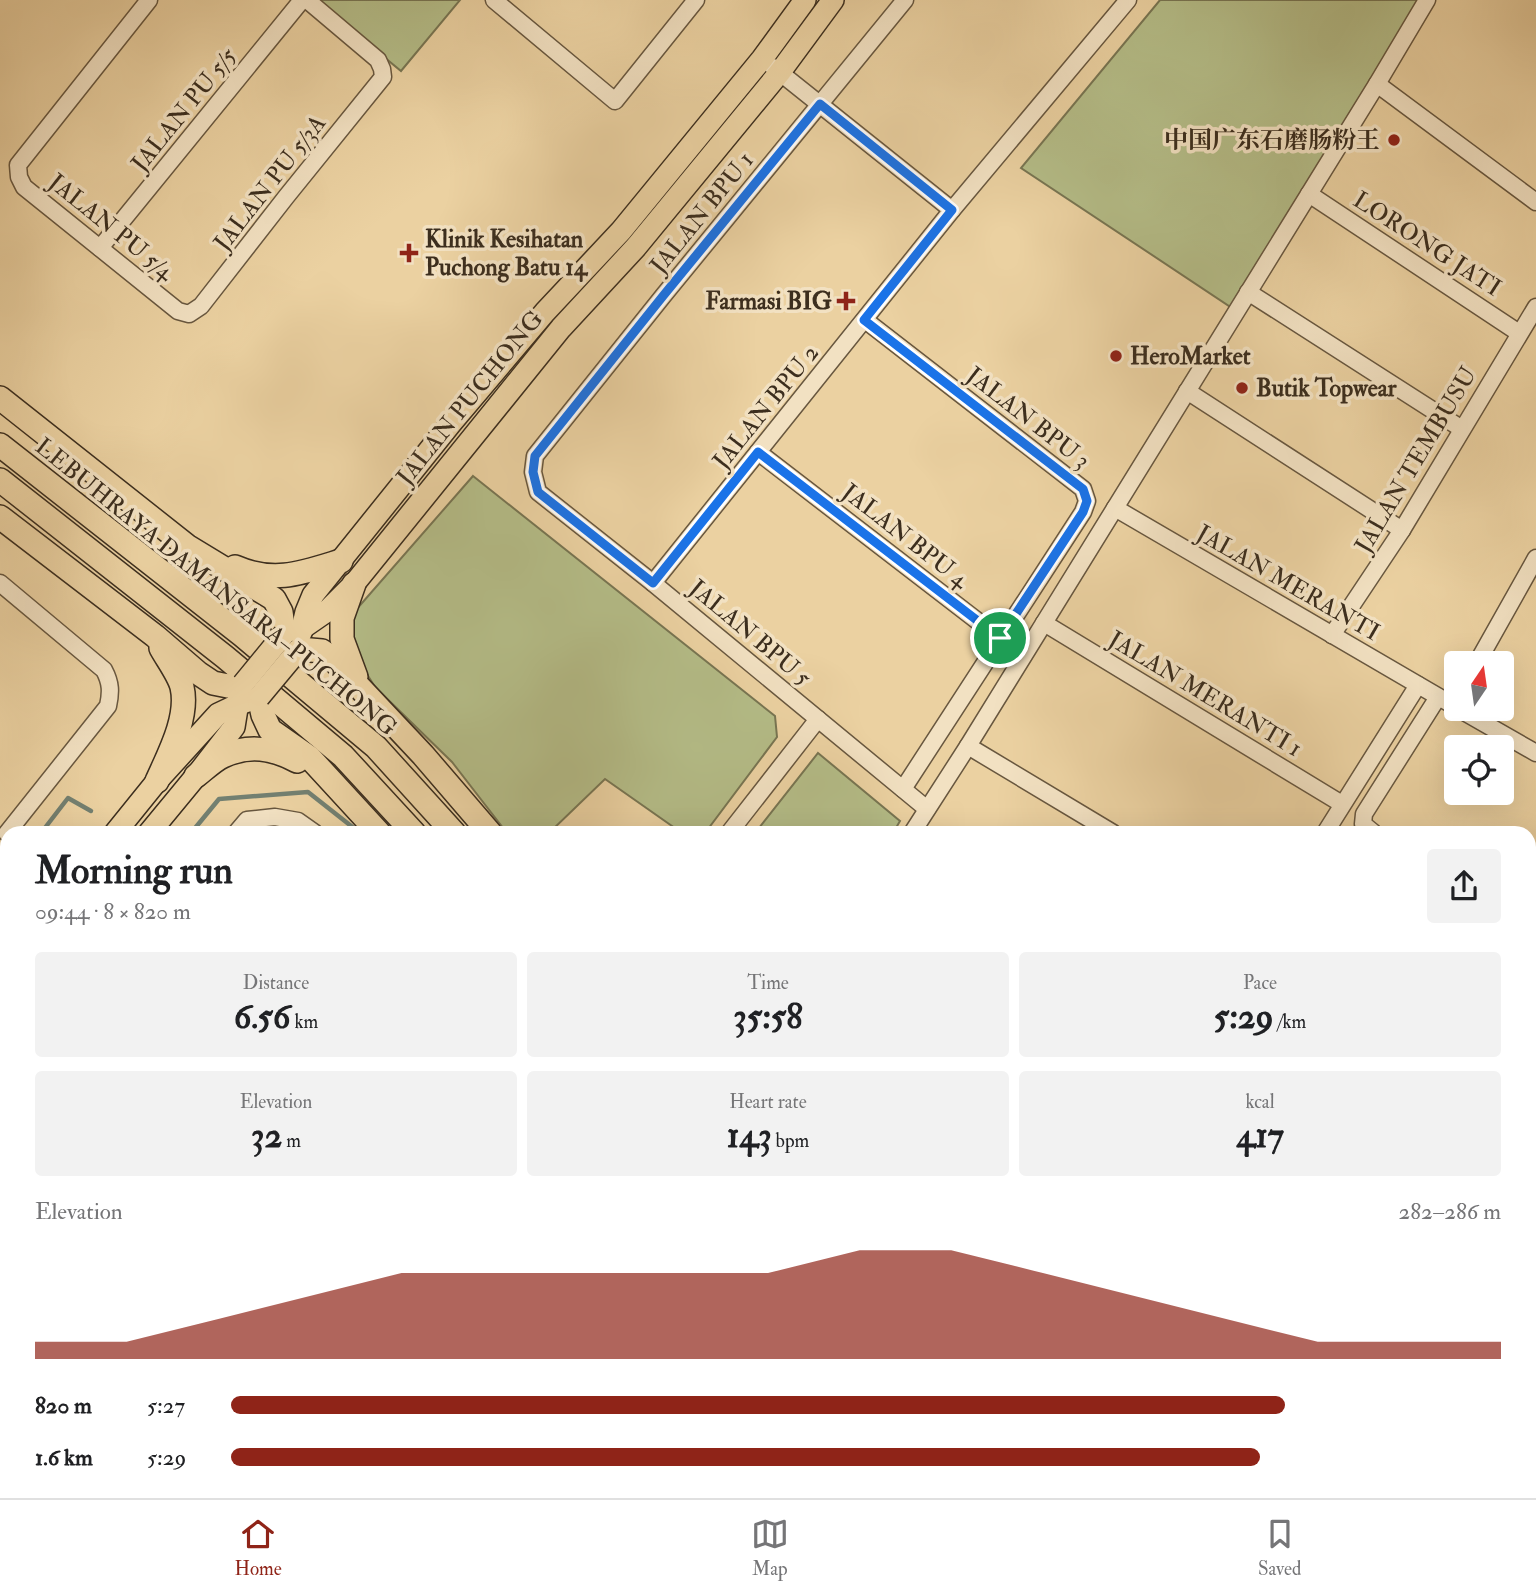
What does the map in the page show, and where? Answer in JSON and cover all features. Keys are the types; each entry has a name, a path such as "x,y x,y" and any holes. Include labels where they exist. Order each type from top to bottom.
{"highway":[{"path":"0,398 187,546 274,599 295,637 331,657 484,826"},
{"name":"LEBUHRAYA DAMANSARA–PUCHONG","path":"0,445 242,635 376,747 448,826"},
{"name":"LEBUHRAYA DAMANSARA–PUCHONG","path":"0,480 225,657 343,756 408,826"},
{"path":"0,517 155,636 198,673 247,695 263,715 270,730 310,758 373,826"},
{"path":"187,546 247,572 277,577 341,561"},
{"path":"354,584 342,618 342,639 359,687"},
{"path":"155,636 181,686 183,711 176,739 157,780"},
{"path":"196,776 222,757 248,748 267,749 284,754 333,783"}],"main road":[{"name":"JALAN PUCHONG","path":"295,637 313,595 452,422 545,312 621,231 762,59 805,0"},
{"name":"JALAN PUCHONG","path":"155,826 233,727 247,695 295,637 354,584 561,328 636,247 780,72 833,0"},
{"name":"JALAN PUCHONG","path":"121,826 157,780 218,714 247,695"}],"street":[{"name":"JALAN PU 5/4","path":"149,0 18,166 19,177 24,187 178,311 189,314"},
{"name":"JALAN PU 5/5","path":"100,248 305,0"},
{"name":"JALAN PU 5/3A","path":"189,314 201,306 383,77 378,60 305,0"},
{"path":"500,2 615,100 696,0"},
{"name":"JALAN BPU 1","path":"535,456 905,0"},
{"name":"JALAN BPU 2","path":"653,583 952,210 1128,0"},
{"path":"916,826 1427,0"},
{"path":"762,59 952,210"},
{"path":"1377,84 1536,202"},
{"name":"LORONG JATI","path":"1309,194 1520,333"},
{"path":"1248,292 1462,429"},
{"name":"JALAN TEMBUSU","path":"1332,635 1402,530 1536,307"},
{"name":"JALAN BPU 3","path":"864,320 1083,489 1087,501 1083,512 903,789"},
{"path":"1187,391 1402,530"},
{"name":"JALAN BPU 4","path":"758,452 1023,656"},
{"name":"JALAN BPU 5","path":"535,456 533,472 538,492 653,583 927,809"},
{"name":"JALAN MERANTI","path":"1115,508 1444,699"},
{"path":"1484,651 1536,558"},
{"path":"0,583 104,670 110,681 111,694 108,706 13,826"},
{"name":"JALAN MERANTI 1","path":"1044,623 1342,804"},
{"path":"1329,826 1418,685"},
{"path":"1365,826 1363,824 1364,814 1444,713"},
{"path":"734,826 818,719"},
{"name":"JALAN MERANTI","path":"1482,721 1536,753"},
{"path":"968,746 1101,826"},
{"path":"242,826 247,820 275,817 298,821 305,826"}],"green space":[{"path":"315,0 460,0 401,71"},
{"path":"1160,0 1421,0 1232,308 1021,168"},
{"path":"473,476 775,716 777,737 710,826 672,826 605,779 556,826 502,826 452,762 375,687 357,658 351,633 355,611"},
{"path":"818,753 900,821 897,826 761,826"}],"waterway":[{"path":"197,826 219,799 308,792 351,826"},
{"path":"46,826 68,798 91,811"}],"place":[{"name":"中国广东石磨肠粉王","path":"1394,140"},
{"name":"Klinik Kesihatan Puchong Batu 14","path":"409,253"},
{"name":"Farmasi BIG","path":"846,301"},
{"name":"HeroMarket","path":"1116,356"},
{"name":"Butik Topwear","path":"1242,388"}],"route":[{"path":"820,104 952,210 864,320 1083,489 1087,501 1083,512 1000,638 758,452 653,583 538,492 533,472 535,456 820,104"}]}
